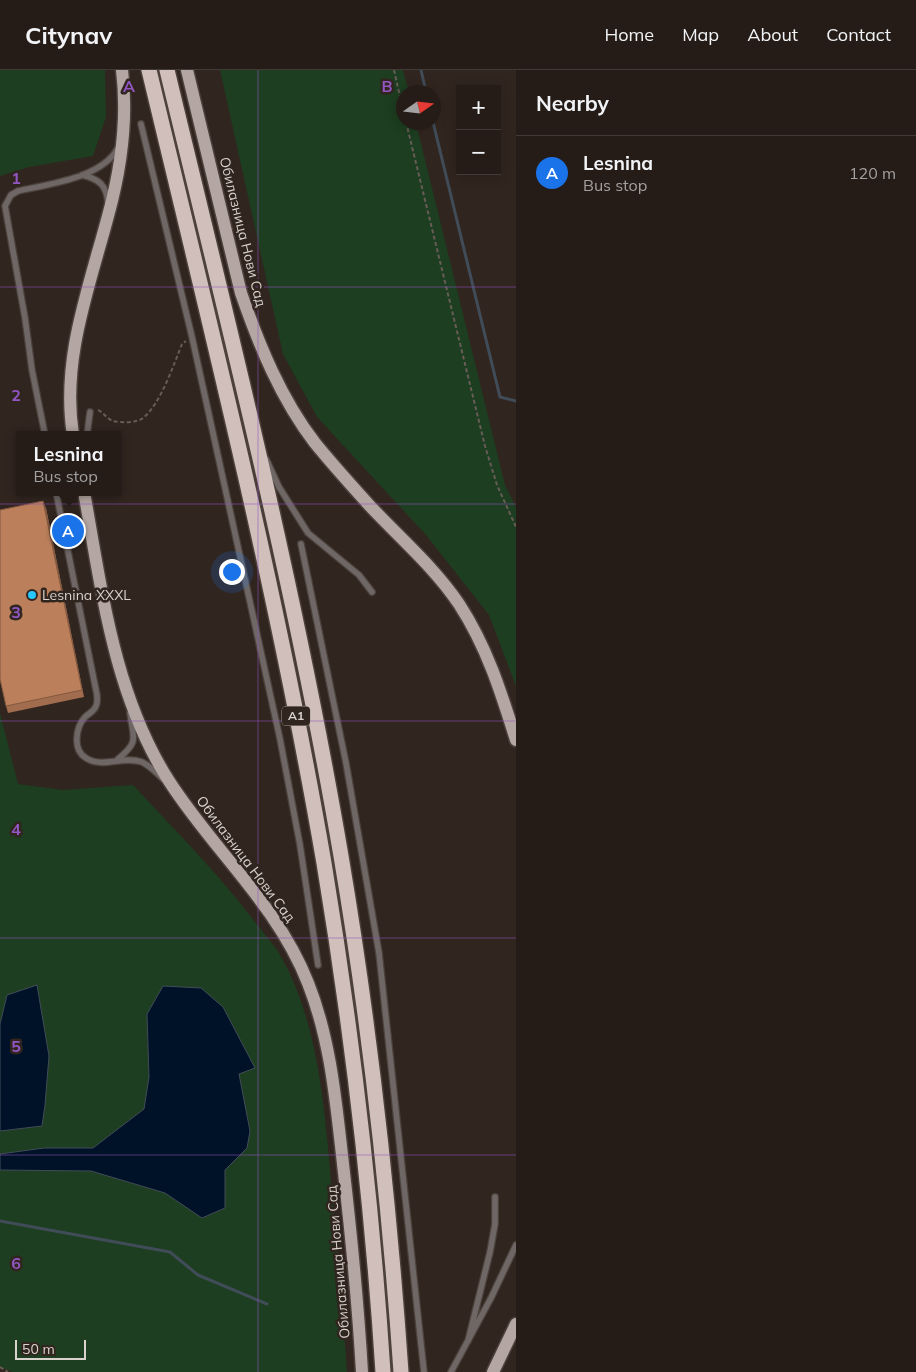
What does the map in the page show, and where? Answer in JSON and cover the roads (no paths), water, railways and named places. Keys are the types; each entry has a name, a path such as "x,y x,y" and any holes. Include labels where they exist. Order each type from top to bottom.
{"highway":[{"name":"A1","path":"148,70 270,584 324,864 340,965 365,1163 377,1278 383,1372"},
{"name":"A1","path":"167,70 287,581 341,856 356,949 383,1162 401,1372"}],"main road":[{"path":"73,431 70,380 74,348 117,175 124,118 122,70"},
{"name":"Обилазница Нови Сад","path":"187,70 241,293 272,369 294,410 315,442 370,506 425,562 459,605 492,666 516,740"},
{"name":"Обилазница Нови Сад","path":"85,496 107,621 130,700 146,739 170,782 264,903 282,930 309,984 322,1023 330,1058 354,1252 362,1372"},
{"path":"493,1372 516,1324"}],"lane":[{"path":"141,124 192,337 280,739 300,845 318,965"},
{"path":"44,431 32,370 5,206 11,195 18,191 82,175 110,159 122,141"},
{"path":"82,175 94,178 101,184 108,199 108,215"},
{"path":"88,431 90,412"},
{"path":"251,424 279,487 308,533 359,575 372,592"},
{"path":"57,496 97,695 96,707 93,712 86,715 80,725 77,745 82,755 92,761 105,762 118,759 143,763 170,782"},
{"path":"88,496 94,544"},
{"path":"301,544 330,679 379,953 424,1372"},
{"path":"118,759 128,751 134,741 129,708 130,700"},
{"path":"468,1341 490,1252 495,1224 495,1197"},
{"path":"451,1372 491,1298 516,1245"}],"water":[{"path":"37,985 49,1056 42,1126 0,1131 0,1024 7,995"},
{"path":"163,986 201,988 223,1007 255,1068 239,1074 250,1131 247,1148 225,1170 225,1208 202,1218 165,1193 91,1171 0,1170 0,1154 44,1148 93,1148 144,1109 149,1077 147,1014"}],"waterway":[{"path":"421,70 424,85"},
{"path":"435,130 500,397 516,401"},
{"path":"0,1221 170,1252 198,1275 267,1304"}],"place":[{"name":"Lesnina","path":"68,531"},
{"name":"Lesnina XXXL","path":"32,595"}]}
